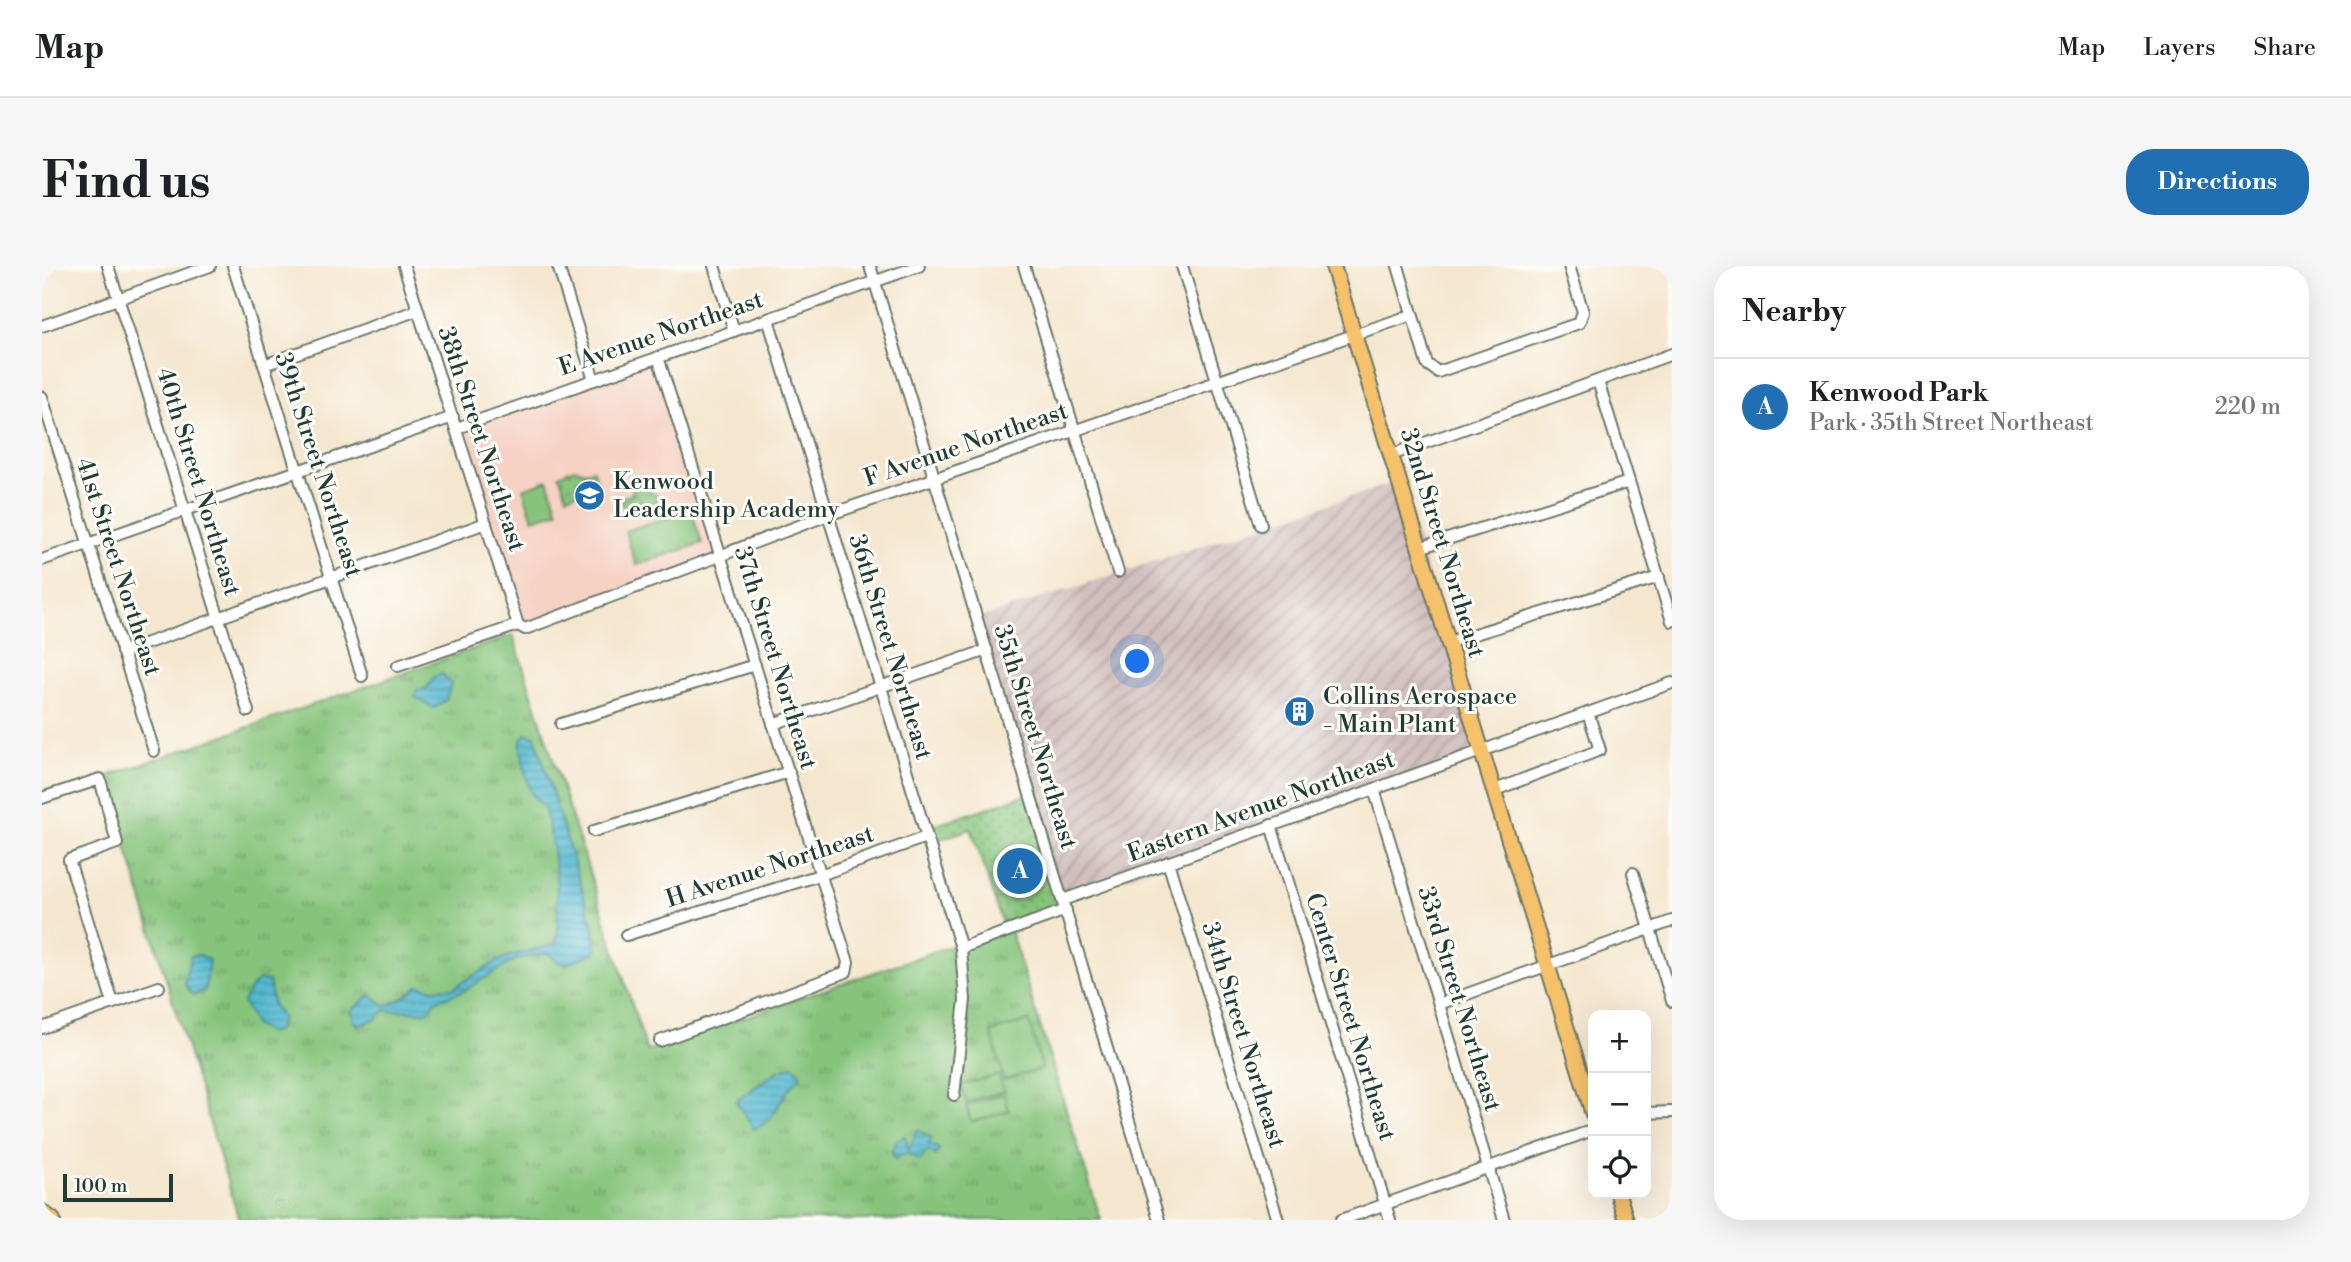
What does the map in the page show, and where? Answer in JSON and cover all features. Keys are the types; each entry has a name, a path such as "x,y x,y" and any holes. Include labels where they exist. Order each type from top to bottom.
{"main road":[{"name":"32nd Street Northeast","path":"1333,266 1588,1097"},
{"path":"1620,1199 1626,1220"},
{"path":"42,1212 53,1220"}],"street":[{"name":"40th Street Northeast","path":"108,266 248,711"},
{"path":"42,327 210,266"},
{"name":"39th Street Northeast","path":"233,266 362,676"},
{"name":"38th Street Northeast","path":"404,266 518,625"},
{"path":"558,266 594,380"},
{"path":"714,266 734,331"},
{"name":"35th Street Northeast","path":"870,266 1159,1220"},
{"name":"E Avenue Northeast","path":"42,560 298,471 594,380 919,266"},
{"path":"1024,266 1118,572"},
{"path":"1182,266 1261,525"},
{"path":"1398,266 1427,364 1432,370 1444,372 1573,326 1582,318 1569,266"},
{"path":"264,365 418,310"},
{"name":"F Avenue Northeast","path":"398,666 518,625 525,629 722,553 1412,315"},
{"name":"36th Street Northeast","path":"768,319 961,948 965,1000 954,1095"},
{"path":"1391,455 1672,354"},
{"name":"37th Street Northeast","path":"658,356 722,553 848,962 846,972 660,1041"},
{"path":"1598,381 1672,621"},
{"name":"41st Street Northeast","path":"42,397 154,751"},
{"path":"1419,548 1629,482"},
{"path":"122,652 486,523"},
{"path":"1449,642 1658,577"},
{"path":"774,724 987,650"},
{"path":"561,724 755,665"},
{"name":"Eastern Avenue Northeast","path":"961,948 1168,862 1672,683"},
{"path":"1495,790 1600,750 1588,713"},
{"path":"594,831 789,772"},
{"path":"42,798 100,779 117,843 69,860 113,1003"},
{"name":"33rd Street Northeast","path":"1374,789 1504,1220"},
{"name":"Center Street Northeast","path":"1271,825 1390,1220"},
{"name":"H Avenue Northeast","path":"626,935 820,875 926,837"},
{"name":"34th Street Northeast","path":"1168,862 1278,1220"},
{"path":"1633,873 1672,1001"},
{"path":"1439,1004 1672,921"},
{"path":"42,1028 159,987"},
{"path":"1651,1113 1672,1112"},
{"path":"1341,1220 1588,1132"}],"shaded area":[{"name":"Kenwood Leadership Academy","path":"655,361 722,553 525,629 518,625 457,428"},
{"path":"1399,481 1482,750 1063,900 978,619"}],"green space":[{"path":"574,468 585,472 593,469 599,486 567,496 559,475"},
{"path":"548,480 558,511 533,519 523,489"},
{"path":"648,482 652,495 656,494 659,503 634,512 624,509 620,498 631,495 634,486"},
{"path":"691,510 702,543 636,565 625,531"},
{"path":"513,635 647,1051 947,947 961,948 1010,930 1101,1220 239,1220 105,777"},
{"path":"1031,793 1066,910 1005,931 971,829 928,843 924,829"},
{"path":"1029,1021 1042,1069 1004,1080 991,1032"},
{"path":"999,1075 1004,1091 966,1102 961,1085"},
{"path":"1004,1094 1009,1111 971,1122 966,1105"}],"water":[{"path":"442,674 451,684 446,700 434,708 415,697 417,690 427,688 434,677"},
{"path":"526,734 535,736 587,905 595,934 596,952 566,964 558,962 548,953 517,959 465,990 435,1001 426,1012 385,1010 376,1019 358,1026 353,1020 352,1010 370,995 386,1006 405,997 418,985 433,989 453,988 503,958 557,944 557,895 552,846 545,811 532,793 525,770 521,740"},
{"path":"199,955 209,960 205,990 194,995 186,987 185,977 191,956"},
{"path":"260,980 269,981 273,1005 282,1018 278,1030 269,1033 255,1026 243,1002 252,986"},
{"path":"794,1066 800,1072 800,1078 769,1119 754,1129 736,1101 778,1071"},
{"path":"917,1130 932,1138 929,1144 939,1149 936,1155 926,1150 921,1160 906,1153 895,1159 892,1152 896,1141 905,1136 909,1150"}],"place":[{"name":"Kenwood Leadership Academy","path":"590,496"},
{"name":"Collins Aerospace - Main Plant","path":"1300,711"},
{"name":"Kenwood Park","path":"1020,871"}]}
